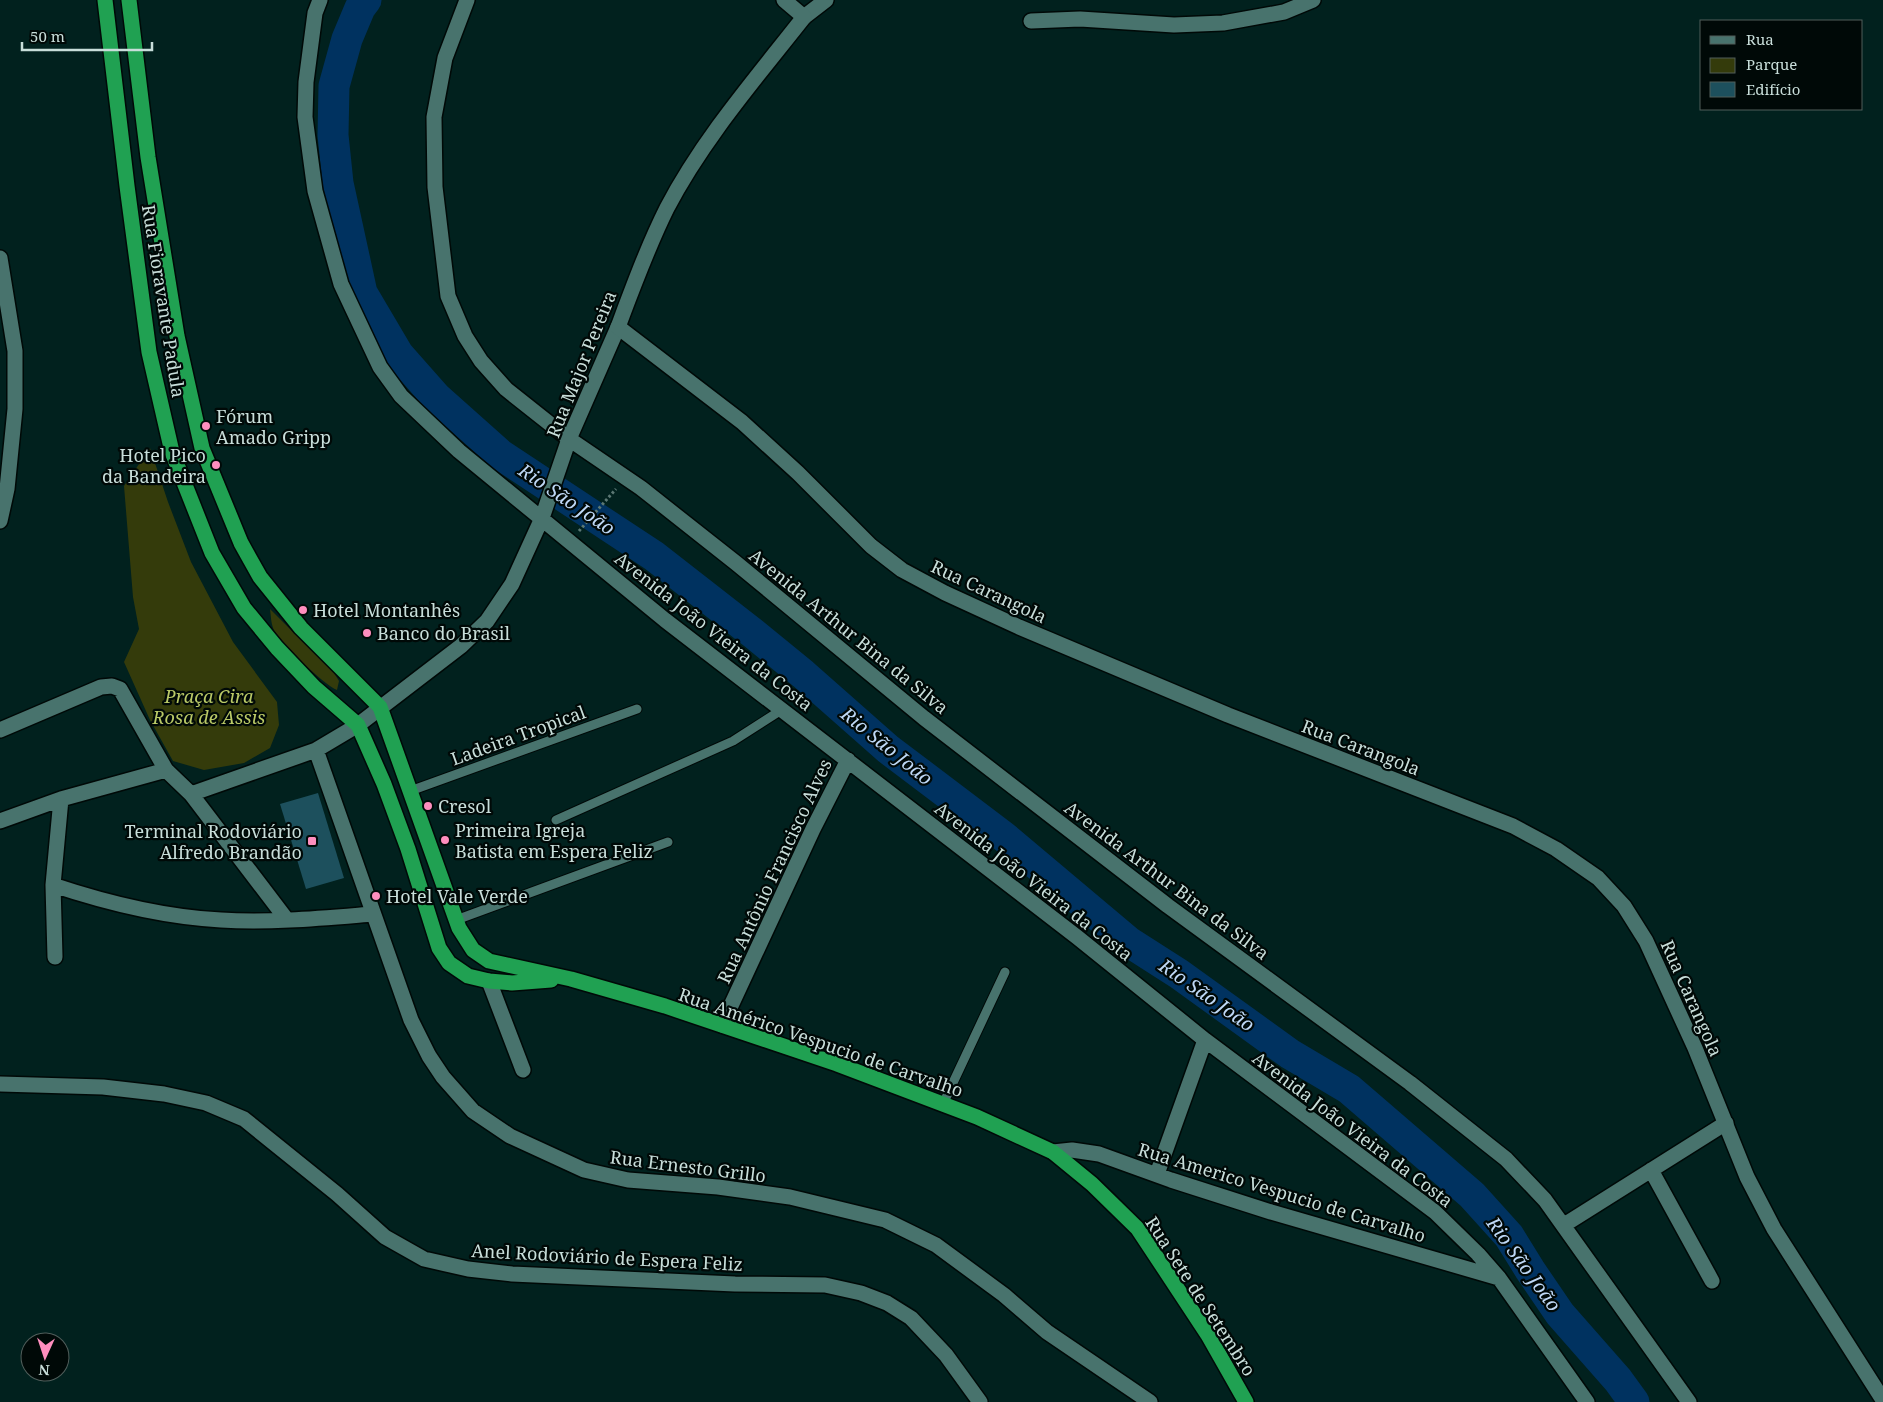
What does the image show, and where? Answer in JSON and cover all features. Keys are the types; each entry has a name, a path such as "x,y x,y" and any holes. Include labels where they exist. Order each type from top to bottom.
{"highway":[{"name":"Rua Fioravante Padula","path":"105,0 149,352 172,452 212,553 244,608 277,648 302,674 358,725"},
{"name":"Rua Fioravante Padula","path":"129,0 148,157 177,336 202,448 241,543 260,577 301,628 380,707"},
{"name":"Rua Américo Vespucio de Carvalho","path":"380,707 456,920 473,950 488,961 572,979 722,1025 837,1064 985,1120 1054,1152"},
{"path":"358,725 384,784 408,848 439,948 449,963 468,976 489,981 512,983 572,979"},
{"name":"Rua Sete de Setembro","path":"1054,1152 1092,1184 1138,1229 1208,1335 1246,1402"}],"street":[{"name":"Avenida João Vieira da Costa","path":"320,0 315,14 306,82 305,117 315,191 341,284 380,367 401,396 459,451 544,513 665,620 1077,937 1204,1040 1435,1212 1478,1254 1499,1278 1587,1402"},
{"name":"Avenida Arthur Bina da Silva","path":"468,0 444,58 434,117 434,187 448,296 465,336 481,361 506,390 569,439 648,494 736,563 924,718 1074,834 1168,906 1410,1083 1506,1159 1545,1200 1564,1225 1689,1402"},
{"path":"784,0 804,17"},
{"name":"Rua Major Pereira","path":"358,725 461,646 487,621 512,584 544,513 569,439 618,327 638,271 672,200 705,145 804,17 826,0"},
{"path":"1031,20 1080,19 1174,25 1223,23 1284,12 1313,0"},
{"path":"0,258 15,351 15,410 0,522"},
{"name":"Rua Carangola","path":"618,327 742,422 798,473 871,546 902,570 945,593 1019,627 1228,715 1513,826 1556,849 1598,878 1624,906 1646,942 1695,1048 1747,1177 1774,1228 1883,1400"},
{"path":"0,730 101,687 116,687 122,693 166,770 191,794 287,920"},
{"path":"191,794 316,750 358,725"},
{"name":"Rua Ernesto Grillo","path":"316,750 411,1020 429,1056 443,1077 473,1111 510,1136 584,1170 628,1180 718,1187 790,1197 885,1220 936,1245 1004,1295 1047,1332 1150,1402"},
{"name":"Rua Antônio Francisco Alves","path":"722,1025 813,829 848,760"},
{"path":"0,820 61,799 166,770"},
{"path":"55,957 52,886 61,799"},
{"path":"52,886 145,911 220,920 287,920 373,914"},
{"path":"489,981 523,1070"},
{"path":"1157,1174 1204,1040"},
{"name":"Anel Rodoviário de Espera Feliz","path":"0,1084 103,1087 164,1094 206,1103 244,1119 336,1194 385,1237 424,1259 468,1269 512,1274 735,1284 825,1285 861,1293 887,1303 911,1318 946,1355 980,1402"},
{"path":"1564,1225 1726,1123"},
{"name":"Rua Americo Vespucio de Carvalho","path":"1054,1152 1087,1151 1280,1214 1499,1278"},
{"path":"1652,1170 1712,1282"}],"lane":[{"name":"Ladeira Tropical","path":"410,791 637,709"},
{"path":"556,820 733,741 783,709"},
{"path":"456,920 668,842"},
{"path":"943,1104 1005,972"}],"path":[{"path":"582,526 612,492"}],"green space":[{"name":"Praça Cira Rosa de Assis","path":"150,448 191,562 233,642 277,702 279,725 270,748 244,763 204,770 173,761 150,720 124,662 139,629 133,597 124,486"},
{"path":"270,609 334,673 339,681 337,690 314,673 279,637 271,621"}],"building":[{"name":"Terminal Rodoviário Alfredo Brandão","path":"318,793 344,878 306,889 280,804"}],"waterway":[{"name":"Rio São João","path":"366,0 360,8 347,39 334,86 333,135 338,183 362,293 398,354 436,397 501,455 654,556 754,634 803,674 888,749 1003,836 1129,942 1179,974 1290,1054 1349,1089 1472,1195 1509,1236 1560,1314 1618,1380 1634,1402"}],"place":[{"name":"Fórum Amado Gripp","path":"206,426"},
{"name":"Hotel Pico da Bandeira","path":"216,465"},
{"name":"Hotel Montanhês","path":"303,610"},
{"name":"Banco do Brasil","path":"367,633"},
{"name":"Cresol","path":"428,806"},
{"name":"Primeira Igreja Batista em Espera Feliz","path":"445,840"},
{"name":"Terminal Rodoviário Alfredo Brandão","path":"312,841"},
{"name":"Hotel Vale Verde","path":"376,896"}]}
